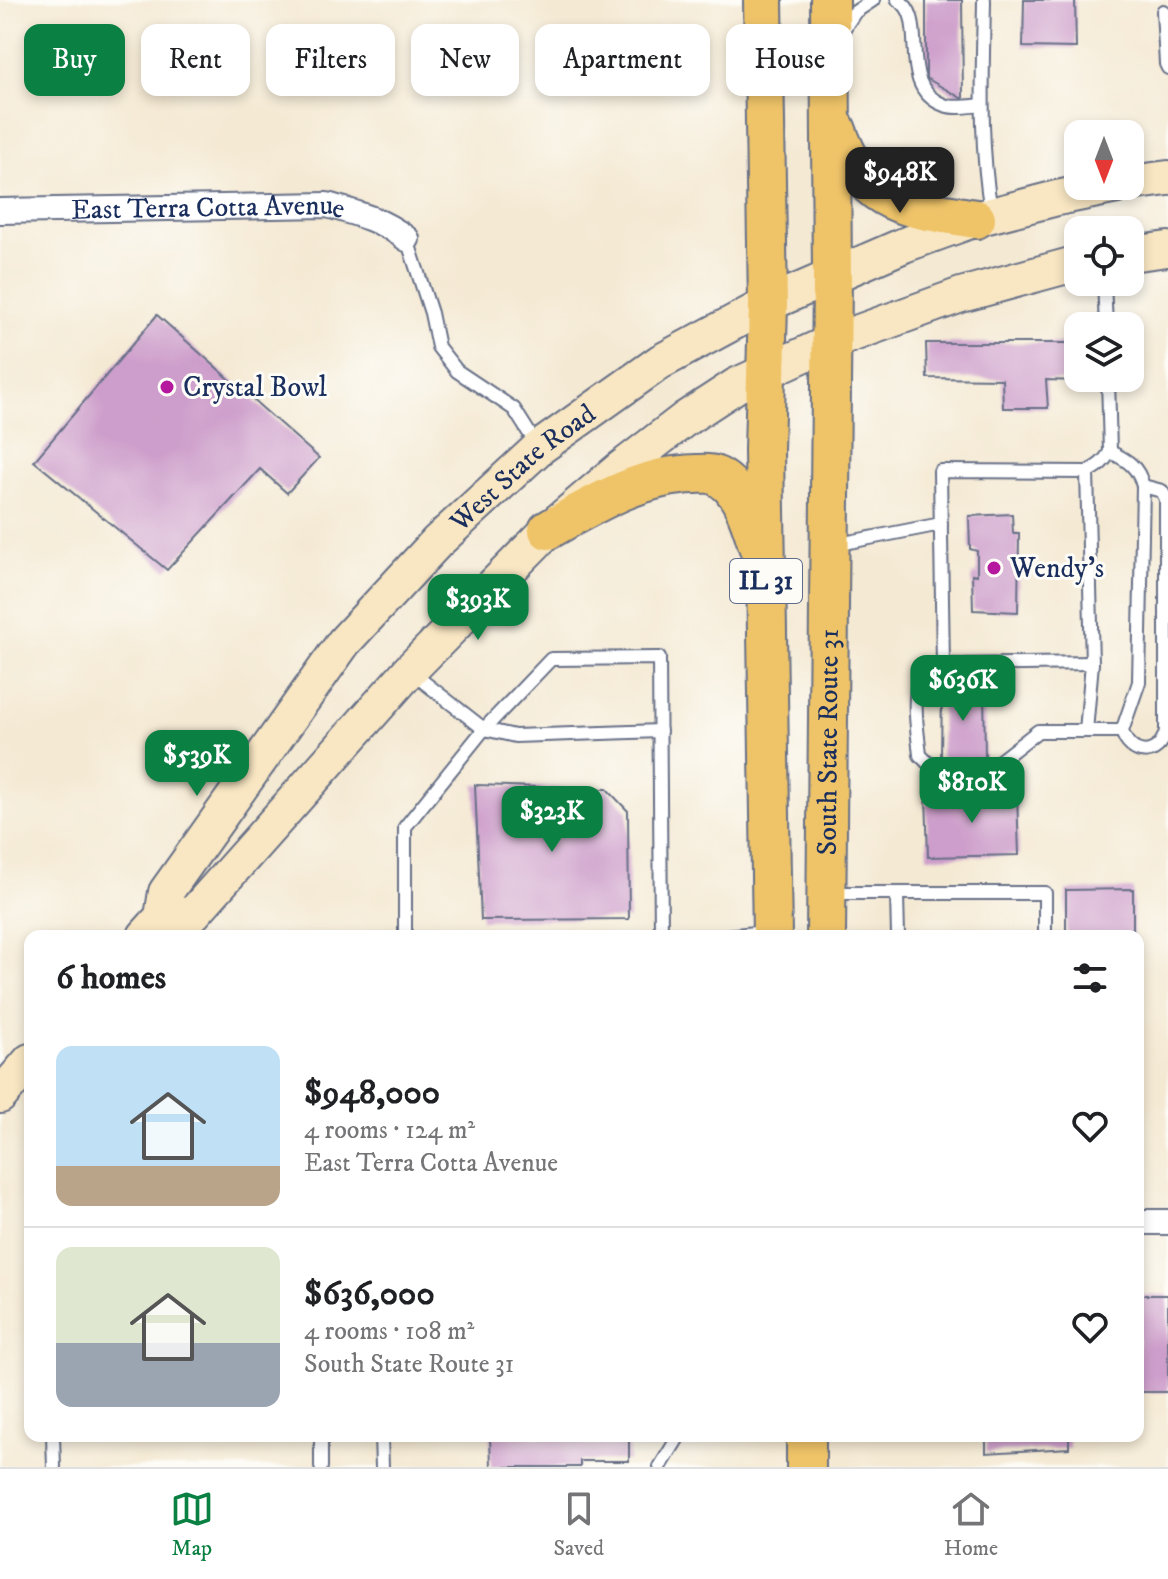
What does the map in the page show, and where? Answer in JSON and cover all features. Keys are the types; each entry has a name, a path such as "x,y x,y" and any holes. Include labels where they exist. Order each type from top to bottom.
{"main road":[{"name":"IL 31","path":"763,0 768,304 766,587"},
{"name":"IL 31","path":"830,0 830,24"},
{"name":"IL 31","path":"828,546 832,277 830,96"},
{"path":"830,110 846,157 863,181 885,197 917,210 984,217"},
{"path":"1144,181 1168,178"},
{"path":"768,304 904,245 984,217 1064,198"},
{"path":"1144,252 1168,249"},
{"path":"766,371 831,342 949,299 1064,267"},
{"name":"West State Road","path":"154,930 166,892 344,642 437,542 539,448 660,362 768,304"},
{"name":"West State Road","path":"154,930 193,914 409,671 548,530 685,419 737,385 766,371"},
{"path":"548,530 603,499 638,485 674,475 714,475 732,488 747,513 758,544 766,587"},
{"name":"South State Route 31","path":"826,930 828,546"},
{"name":"South State Route 31","path":"766,587 772,930"},
{"path":"0,1096 24,1068"},
{"path":"806,1442 806,1467"}],"street":[{"name":"East Terra Cotta Avenue","path":"0,211 327,205 368,216 394,228 407,239"},
{"path":"1144,1222 1168,1222"}],"lane":[{"path":"847,24 855,12 873,0"},
{"path":"898,0 905,4 911,19 912,46 919,81 927,95 946,106 982,105"},
{"path":"984,0 984,217"},
{"path":"1163,11 1168,68"},
{"path":"407,239 431,313 438,347 457,371 514,409 539,448"},
{"path":"943,665 940,471 1087,472 1104,461 1110,452 1108,392"},
{"path":"1110,452 1128,460 1140,474 1143,486 1139,682 1122,731"},
{"path":"1086,731 1092,663 1087,472"},
{"path":"1122,731 1131,746 1142,752 1154,750 1163,742 1166,731 1166,499 1162,491 1143,486"},
{"path":"828,546 941,524"},
{"path":"405,930 405,827 484,729 551,659 659,658 661,930"},
{"path":"1092,663 943,665 927,670 919,680 916,693 920,755 927,762 940,767 993,766 1038,731 1122,731"},
{"path":"409,671 484,729 515,736 660,731"},
{"path":"825,893 1045,893 1045,930"},
{"path":"897,895 898,930"},
{"path":"53,1442 54,1467"},
{"path":"321,1442 321,1467"},
{"path":"381,1442 382,1467"},
{"path":"660,1467 675,1442"}],"building":[{"path":"926,0 962,0 963,99 926,78"},
{"path":"1024,0 1075,0 1076,48 1023,47"},
{"name":"Crystal Bowl","path":"157,315 319,458 287,493 260,469 167,570 34,461"},
{"path":"926,343 1064,343 1064,381 1046,380 1048,408 1003,408 1002,379 927,378"},
{"path":"1012,514 1013,533 1019,533 1018,612 973,610 972,574 977,575 977,551 970,549 969,516"},
{"path":"942,687 984,687 985,759 941,758"},
{"path":"475,785 607,789 628,811 629,919 481,920"},
{"path":"1017,793 1019,855 928,857 926,795"},
{"path":"1133,889 1133,930 1066,930 1066,890"},
{"path":"1144,1295 1168,1295 1168,1392 1144,1392"},
{"path":"490,1442 629,1442 629,1461 580,1461 580,1467 491,1467"},
{"path":"986,1442 1069,1442 1069,1448 986,1453"}],"place":[{"name":"Crystal Bowl","path":"167,387"},
{"name":"Wendy's","path":"994,568"}]}
